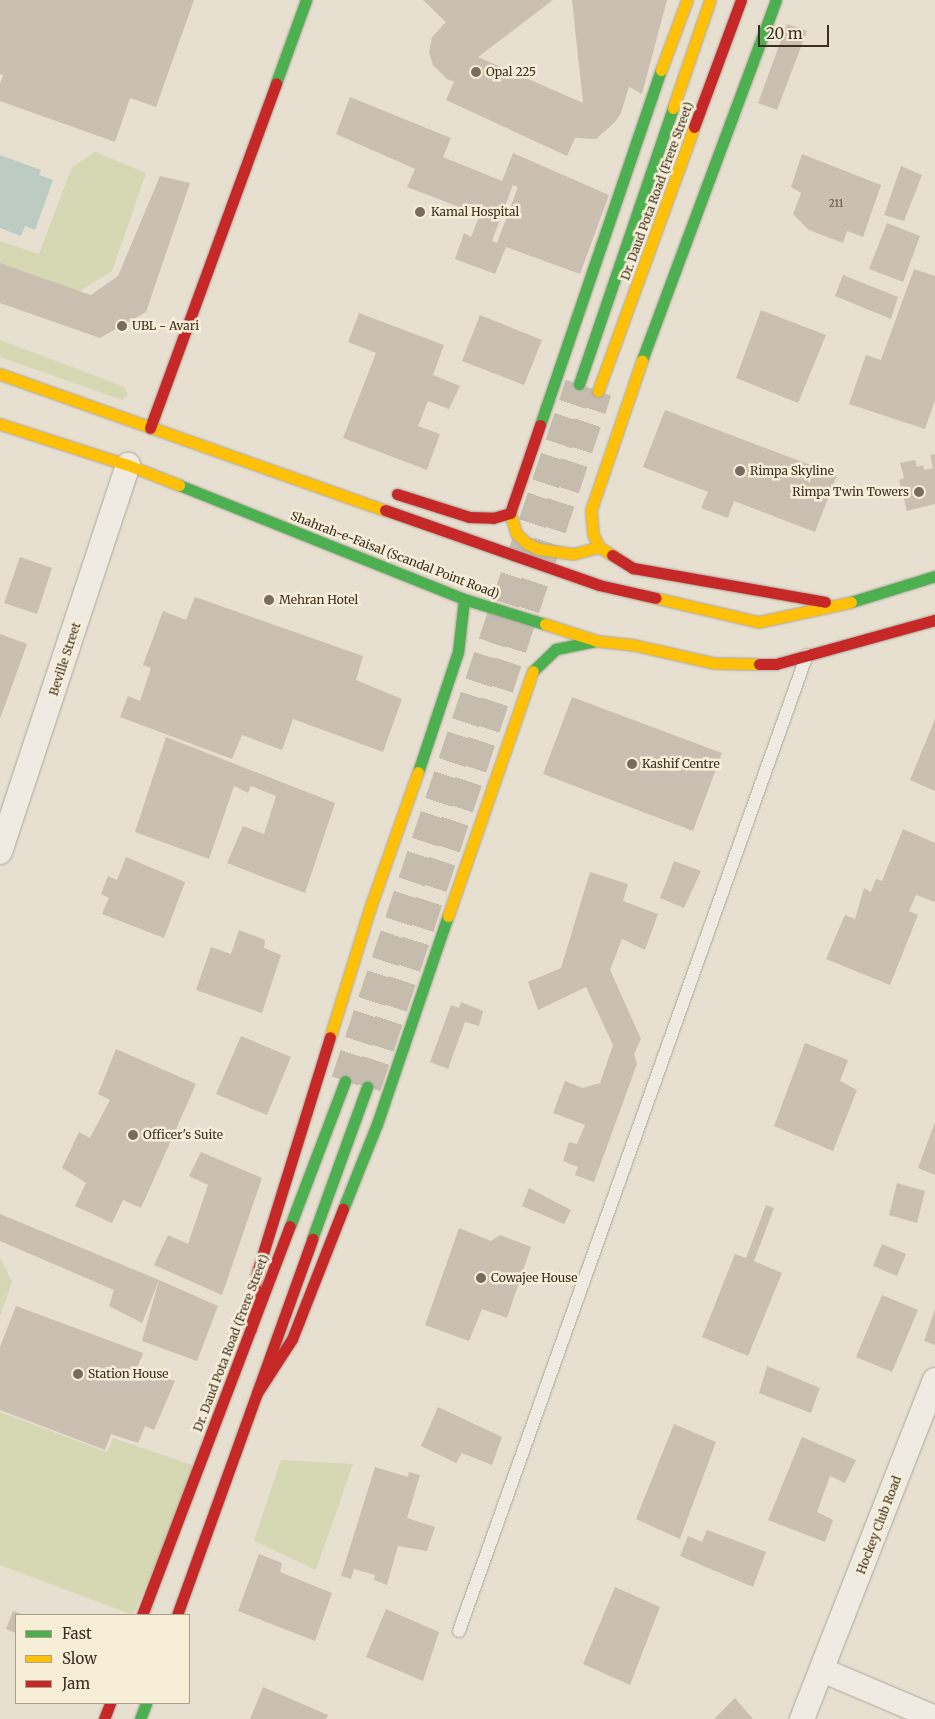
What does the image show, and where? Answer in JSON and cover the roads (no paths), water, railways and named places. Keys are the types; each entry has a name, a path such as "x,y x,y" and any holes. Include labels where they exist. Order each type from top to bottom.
{"main road":[{"path":"150,428 306,0"},
{"path":"599,547 573,554 539,549 528,544 516,533 510,513 632,151 687,0"},
{"name":"Dr. Daud Pota Road (Frere Street)","path":"579,384 710,0"},
{"name":"Dr. Daud Pota Road (Frere Street)","path":"598,391 741,0"},
{"path":"776,0 635,380 591,510 593,534 599,547 633,568 840,605"},
{"path":"0,374 599,585 758,622 840,605 935,576"},
{"name":"Shahrah-e-Faisal (Scandal Point Road)","path":"0,424 128,465 464,599 597,641 634,645 713,663 776,664 935,620"},
{"path":"300,479 363,489"},
{"path":"381,492 400,495 469,517 493,518 510,513"},
{"path":"251,1329 256,1276 364,925 401,824 458,652 464,599"},
{"path":"257,1393 292,1339 377,1124 530,673 556,649 597,641"},
{"name":"Dr. Daud Pota Road (Frere Street)","path":"142,1614 345,1081"},
{"path":"177,1614 367,1088"},
{"path":"104,1719 110,1704"},
{"path":"140,1719 146,1704"}],"street":[{"name":"Beville Street","path":"0,852 128,465"},
{"name":"Hockey Club Road","path":"802,1719 931,1405 935,1380"},
{"path":"822,1670 935,1718"}],"lane":[{"path":"459,1631 807,655"}],"tunnel":[{"path":"345,1081 579,384"},
{"path":"367,1087 598,391"}],"place":[{"name":"Opal 225","path":"476,72"},
{"name":"Kamal Hospital","path":"420,212"},
{"name":"UBL - Avari","path":"122,326"},
{"name":"Rimpa Skyline","path":"740,471"},
{"name":"Rimpa Twin Towers","path":"919,492"},
{"name":"Mehran Hotel","path":"269,600"},
{"name":"Kashif Centre","path":"632,764"},
{"name":"Officer's Suite","path":"133,1135"},
{"name":"Cowajee House","path":"481,1278"},
{"name":"Station House","path":"78,1374"}]}
